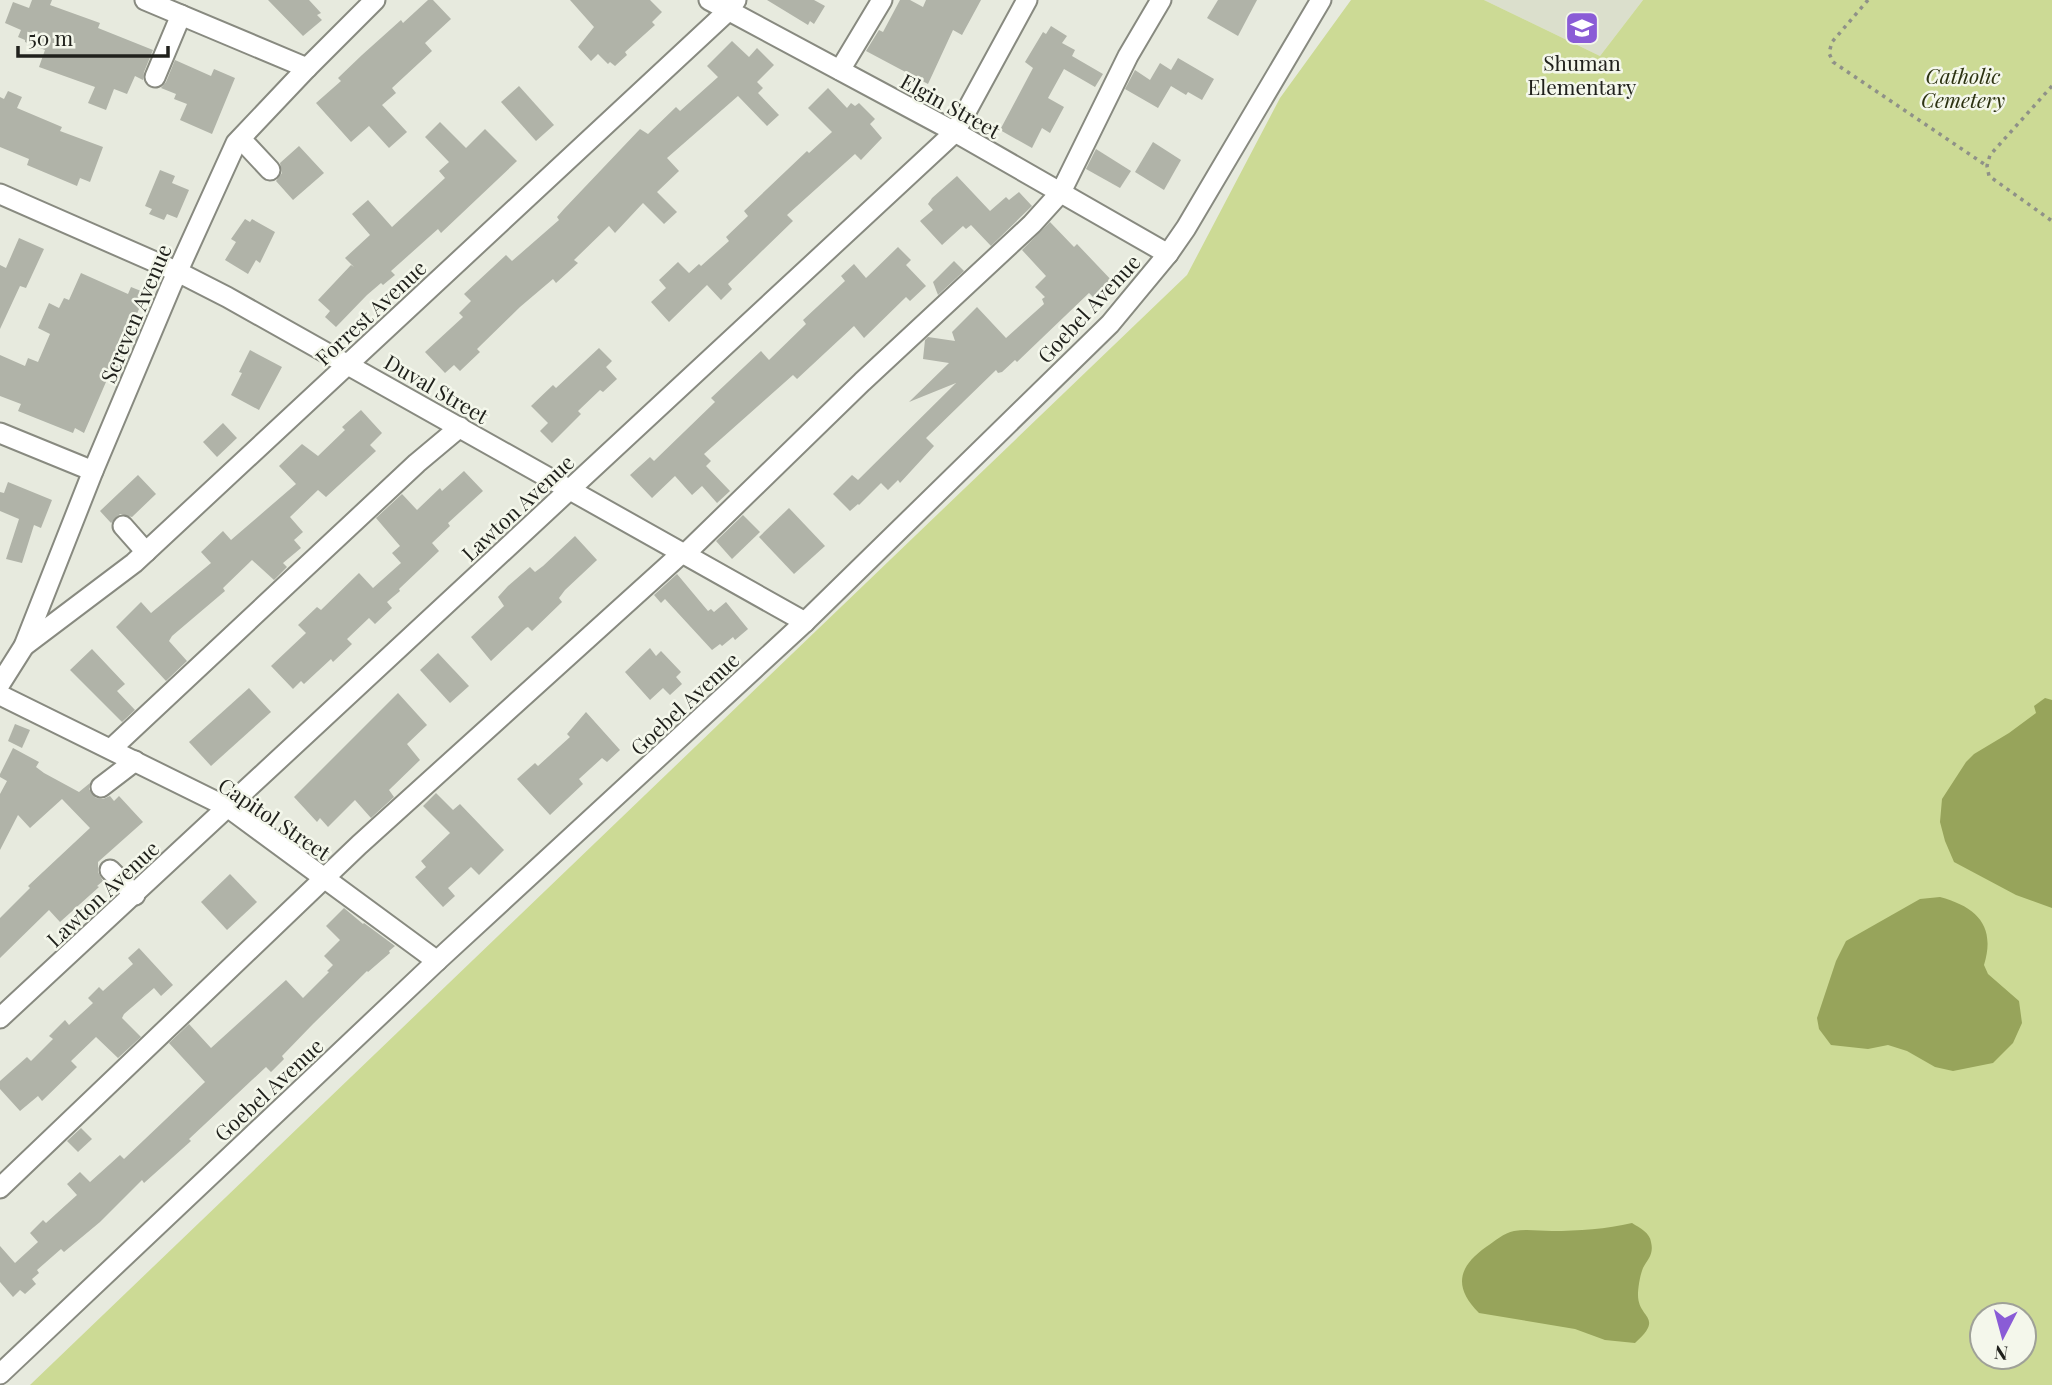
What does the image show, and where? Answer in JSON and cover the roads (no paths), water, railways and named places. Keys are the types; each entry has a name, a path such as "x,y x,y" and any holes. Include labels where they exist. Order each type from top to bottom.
{"street":[{"path":"145,0 307,68"},
{"name":"Screven Avenue","path":"0,684 24,646 93,471 216,183 240,139 375,0"},
{"name":"Elgin Street","path":"709,0 732,5 840,70 956,132 1168,254"},
{"path":"840,70 882,0"},
{"name":"Lawton Avenue","path":"0,1018 956,132 1027,0"},
{"path":"0,1188 359,845 683,553 1032,224 1061,192 1128,56 1161,0"},
{"name":"Goebel Avenue","path":"0,1374 437,961 805,622 1110,324 1168,254 1193,216 1321,0"},
{"name":"Forrest Avenue","path":"24,646 146,552 732,5"},
{"path":"155,77 181,15"},
{"path":"240,139 270,170"},
{"name":"Duval Street","path":"0,194 178,272 348,364 805,622"},
{"path":"111,749 417,463 460,427"},
{"path":"0,433 93,471"},
{"path":"123,526 146,552"},
{"name":"Capitol Street","path":"0,695 229,808 437,961"},
{"path":"101,787 135,761"},
{"path":"110,870 135,895"}],"place":[{"name":"Shuman Elementary","path":"1582,28"}],"park label":[{"name":"Catholic Cemetery","path":"1963,87"}]}
